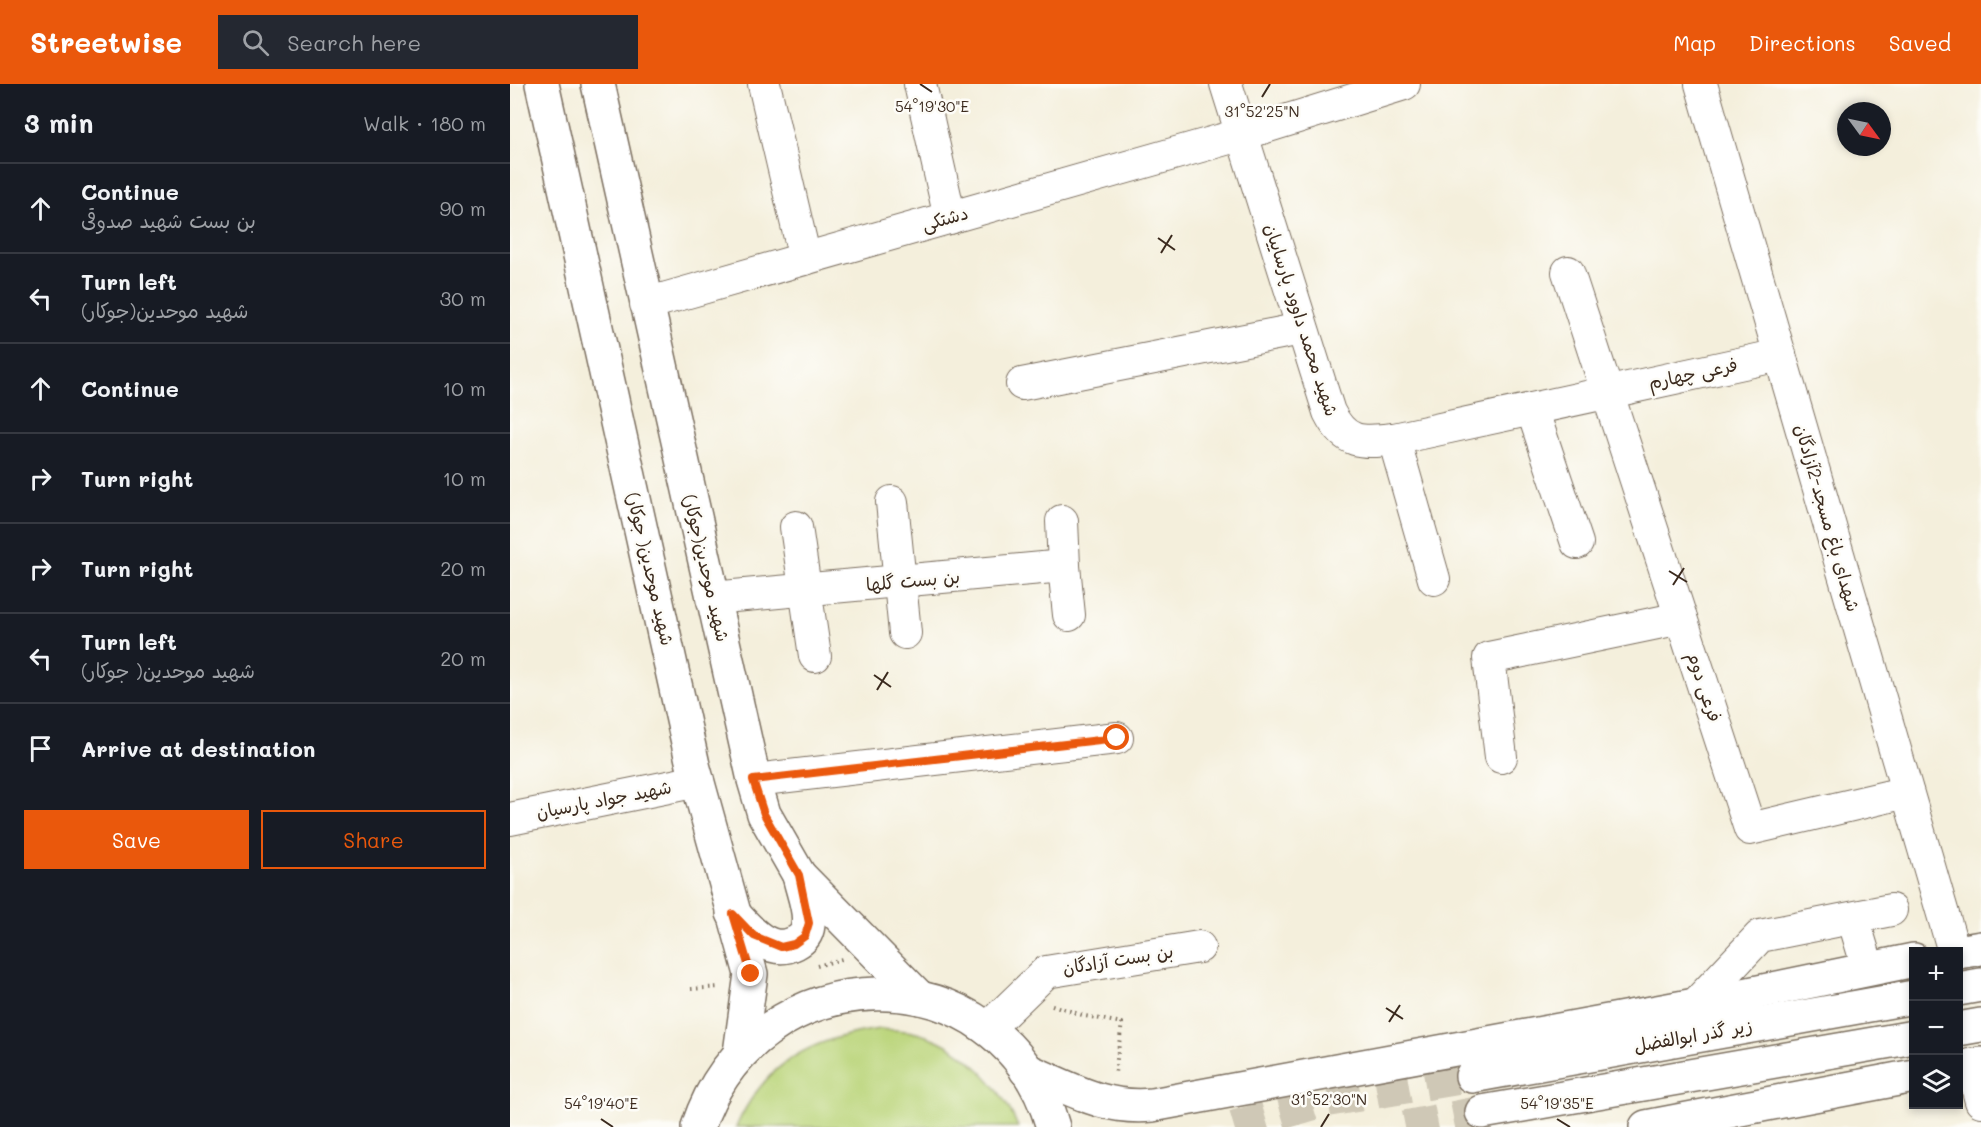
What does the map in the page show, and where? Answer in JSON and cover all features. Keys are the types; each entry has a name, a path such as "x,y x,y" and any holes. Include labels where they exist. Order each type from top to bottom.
{"main road":[{"name":"شهید موحدین( جوکار)","path":"542,84 698,781 751,974 740,1053"},
{"name":"شهید موحدین(جوکار)","path":"598,84 753,780 764,814 799,875 920,998"},
{"path":"733,914 754,936 781,947 794,944 805,936 809,923 799,875"},
{"path":"1963,951 1981,948"},
{"path":"1026,1070 1111,1105 1129,1107 1152,1105 1695,1005 1909,961"},
{"path":"1963,988 1981,985"},
{"path":"698,1127 713,1090 740,1053 777,1021 822,1001 871,993 920,998 951,1009 987,1029 1026,1070 1040,1091 1053,1127"},
{"name":"زیر گذر ابوالفضل","path":"1472,1076 1909,998"},
{"path":"1963,1028 1981,1025"},
{"path":"1482,1112 1909,1037"},
{"path":"1646,1127 1909,1077"},
{"path":"1155,1127 1221,1093"}],"street":[{"path":"764,84 805,259"},
{"path":"920,84 950,218"},
{"name":"شهید محمد داوود پارساییان","path":"1226,84 1244,134 1301,329 1336,427 1348,437 1366,442 1394,439 1607,393"},
{"name":"دشتکی","path":"646,304 1244,134 1404,84"},
{"name":"شهدای‌ باغ مسجد-2آزادگان","path":"1701,84 1952,947"},
{"name":"فرعی دوم","path":"1568,272 1750,829 1907,792"},
{"path":"1022,384 1301,329"},
{"name":"فرعی چهارم","path":"1607,393 1780,355"},
{"path":"1532,409 1577,543"},
{"path":"1394,439 1434,579"},
{"path":"892,502 898,583 905,633"},
{"path":"1062,521 1069,615"},
{"path":"796,527 815,656"},
{"name":"بن بست گلها","path":"712,598 898,583 1064,566"},
{"path":"1501,757 1489,658 1681,618"},
{"path":"753,780 1117,738"},
{"name":"شهید جواد پارسیان","path":"510,819 698,781"},
{"path":"1695,1005 1760,936 1891,910"},
{"path":"1853,918 1868,968"},
{"name":"بن بست آزادگان","path":"987,1029 1046,972 1199,947"},
{"path":"1970,1066 1981,1101"}],"path":[{"path":"1022,995 1085,1016 1122,1023 1111,1105"}],"green space":[{"path":"880,1029 912,1032 930,1037 962,1055 989,1080 1001,1095 1018,1127 736,1127 761,1086 793,1057 833,1039"}],"tunnel":[{"path":"1234,1127 1323,1101 1472,1076"},
{"path":"1405,1127 1482,1112"}],"route":[{"path":"751,974 733,914 754,936 781,947 794,944 805,936 809,923 799,875 764,814 753,780 1117,738"}]}
